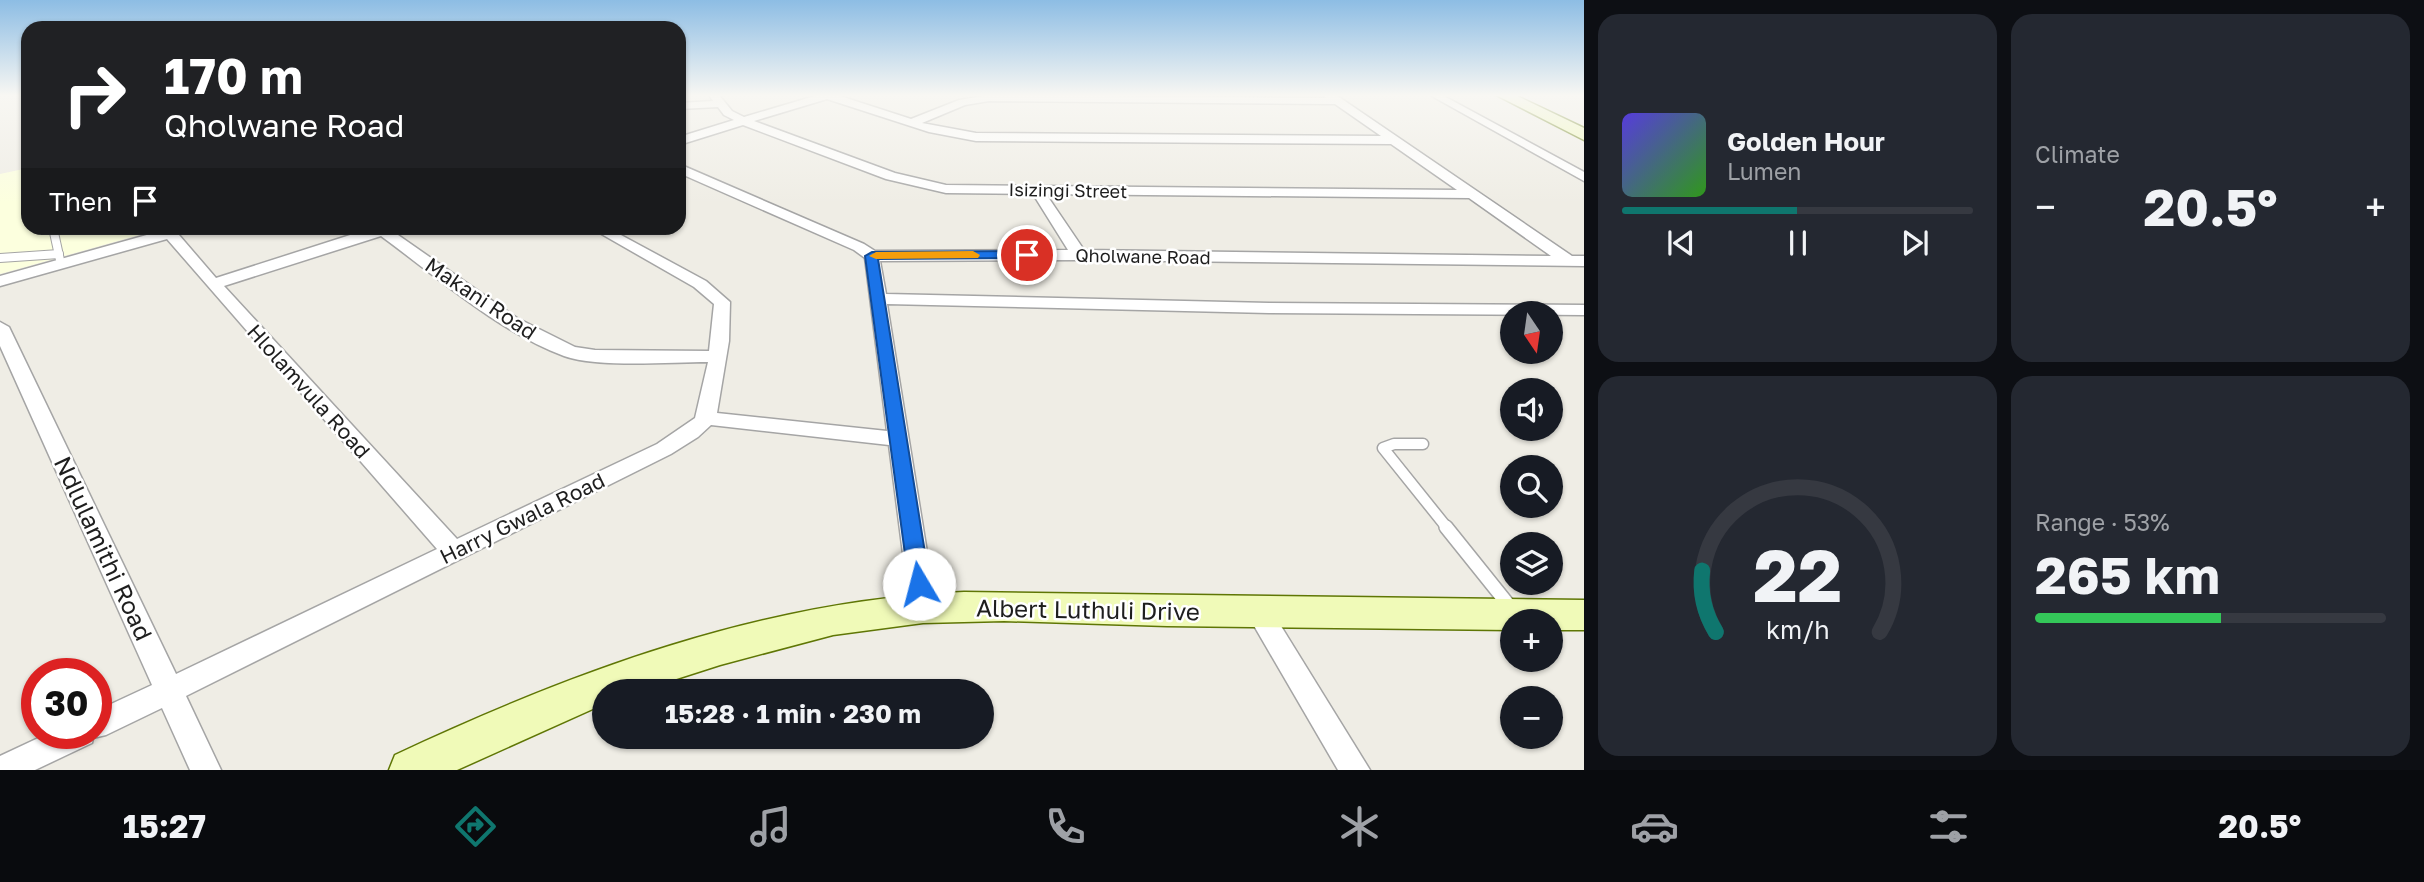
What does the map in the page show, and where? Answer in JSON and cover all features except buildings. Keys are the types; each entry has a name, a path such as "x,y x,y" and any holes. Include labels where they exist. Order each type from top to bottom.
{"street":[{"path":"686,139 711,131"},
{"name":"Isizingi Street","path":"771,131 922,185 946,189 1475,194"},
{"path":"940,131 976,137 1395,140"},
{"path":"1382,131 1577,262 1584,272"},
{"path":"1500,131 1584,177"},
{"name":"Qholwane Road","path":"686,171 859,247 872,256 1079,255 1577,262"},
{"path":"1037,190 1079,255"},
{"path":"0,281 60,259 150,235"},
{"name":"Hlolamvula Road","path":"173,235 213,284 454,552"},
{"path":"213,284 363,235"},
{"name":"Makani Road","path":"389,235 511,322 570,352 595,356 716,357"},
{"path":"611,235 700,284 722,302 724,324 706,418 898,439"},
{"path":"872,256 923,608"},
{"path":"878,299 1269,308 1584,310"},
{"name":"Ndlulamithi Road","path":"0,327 206,770"},
{"name":"Harry Gwala Road","path":"112,718 664,449 691,433 706,418"},
{"name":"Albert Luthuli Drive","path":"411,770 470,740 602,685 707,651 840,618 923,608 986,607 1500,614"},
{"path":"1259,612 1355,770"},
{"name":"Albert Luthuli Drive","path":"1563,615 1584,615"},
{"path":"4,770 48,749"}],"lane":[{"path":"0,258 60,259 55,235"},
{"path":"1423,444 1394,444 1383,448 1512,609"}],"shaded area":[{"path":"21,170 21,235 139,235 0,274 0,174"}],"slow traffic":[{"path":"876,256 973,255"}],"route":[{"path":"919,584 872,256 1027,255"}]}
